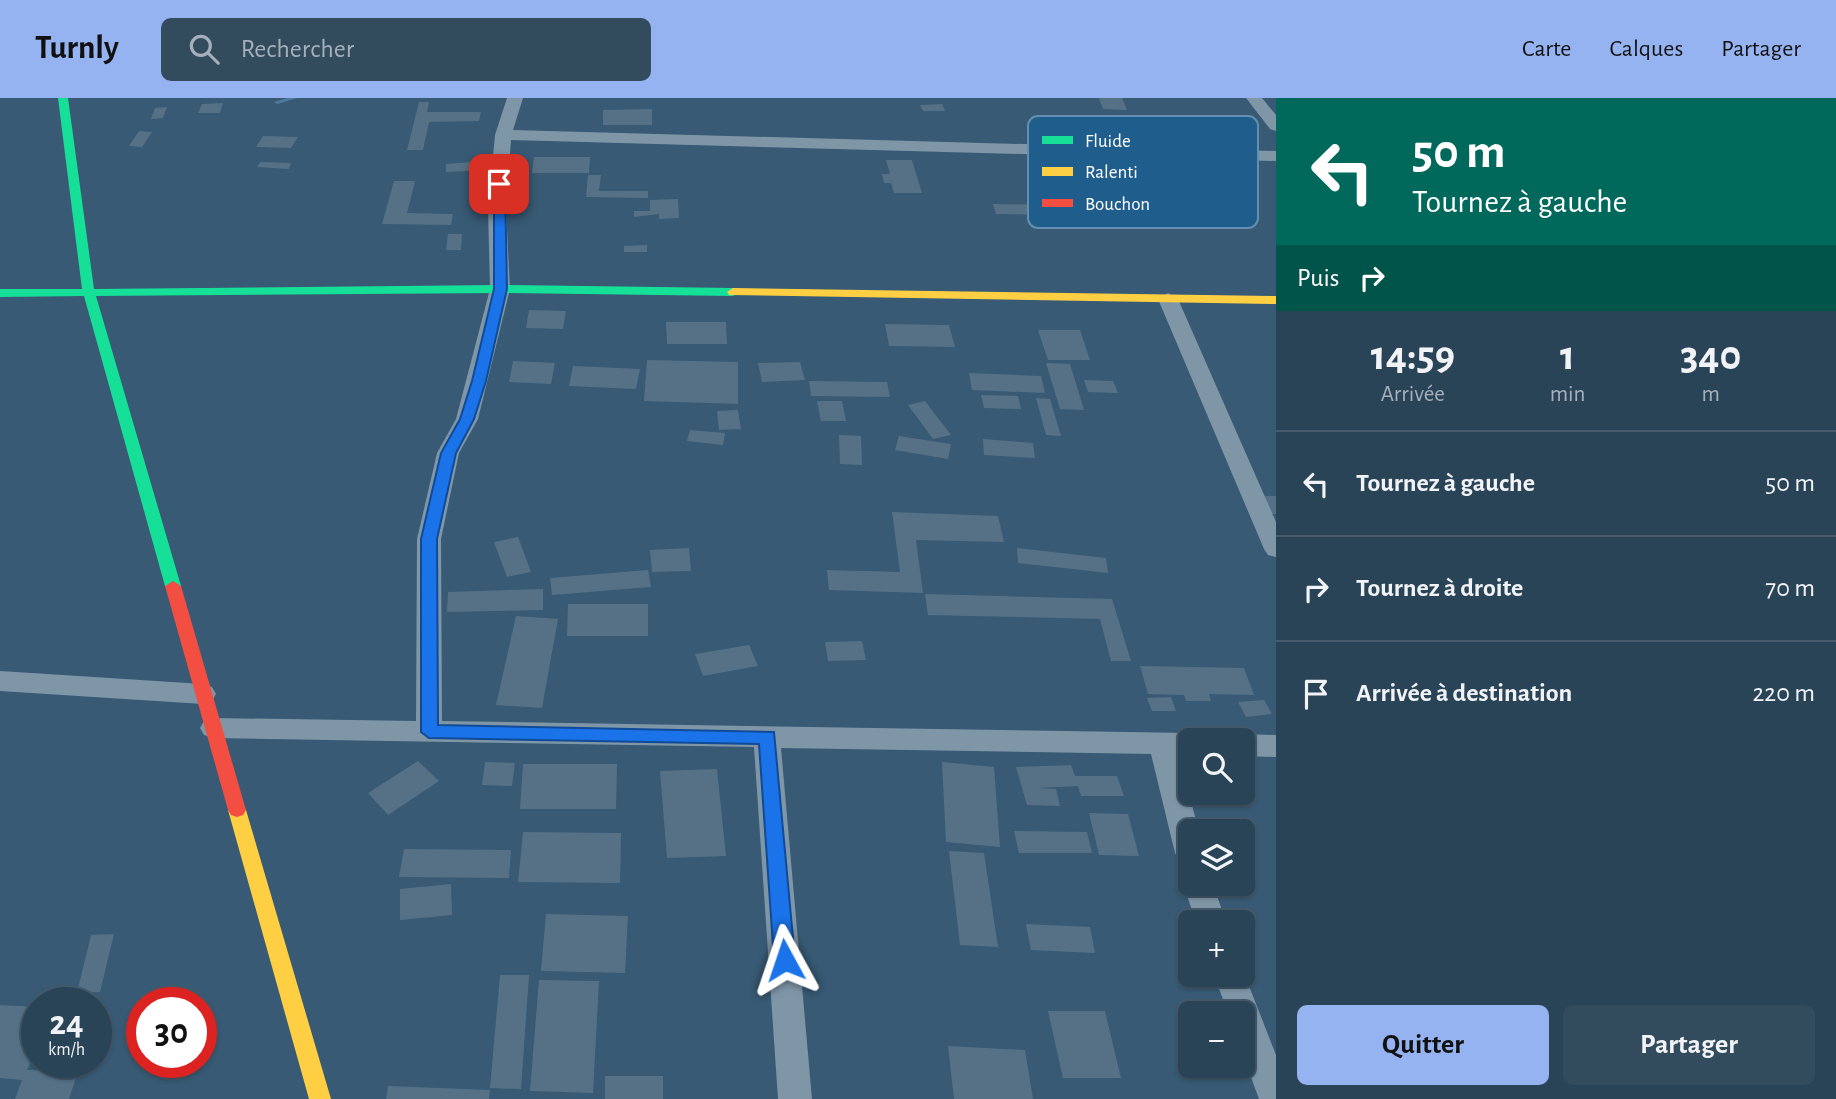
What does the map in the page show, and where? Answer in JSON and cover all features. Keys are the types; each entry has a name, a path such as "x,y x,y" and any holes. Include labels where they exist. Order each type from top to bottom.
{"street":[{"path":"62,98 88,290 320,1099"},
{"path":"429,732 429,539 449,453 467,419 475,394 500,289 497,209 503,135 515,98"},
{"path":"1254,98 1276,127"},
{"path":"503,135 752,138 1028,150"},
{"path":"1258,156 1276,156"},
{"path":"0,293 88,290 500,289 1276,300"},
{"path":"1168,299 1276,549"},
{"path":"0,681 203,694"},
{"path":"213,728 1178,744"},
{"path":"767,737 795,1099"},
{"path":"1161,744 1181,819"},
{"path":"1255,745 1276,746"},
{"path":"1234,987 1276,1099"}],"building":[{"path":"1099,98 1122,98 1127,110 1103,109"},
{"path":"419,102 429,102 427,112 481,112 479,121 429,122 423,150 407,150"},
{"path":"223,103 220,113 198,113 202,104"},
{"path":"942,104 945,111 923,111 920,105"},
{"path":"167,107 163,118 151,119 155,108"},
{"path":"652,109 652,125 603,125 603,110"},
{"path":"139,131 152,132 142,147 129,146"},
{"path":"263,136 298,137 291,148 256,147"},
{"path":"534,157 590,157 589,173 532,173"},
{"path":"886,160 912,160 922,193 894,193 891,183 884,183 882,174 890,174"},
{"path":"485,161 486,170 446,172 446,164"},
{"path":"260,162 291,163 289,169 257,167"},
{"path":"588,175 601,175 599,191 648,191 648,198 586,197"},
{"path":"394,181 415,181 407,213 453,214 451,225 382,224"},
{"path":"678,199 679,218 659,219 659,214 634,217 634,211 650,211 650,200"},
{"path":"993,204 1028,205 1028,214 996,214"},
{"path":"448,234 462,234 461,250 446,250"},
{"path":"647,245 647,252 624,252 624,246"},
{"path":"529,310 566,311 563,329 526,328"},
{"path":"666,322 726,322 727,344 667,344"},
{"path":"885,324 949,325 955,347 889,346"},
{"path":"1038,330 1080,330 1090,360 1048,360"},
{"path":"647,360 738,362 738,404 644,401"},
{"path":"513,361 555,363 551,384 509,382"},
{"path":"800,362 805,380 762,382 758,363"},
{"path":"1046,363 1070,364 1084,410 1060,409"},
{"path":"573,366 640,369 636,389 569,386"},
{"path":"969,373 1041,376 1045,393 972,390"},
{"path":"1084,380 1113,381 1118,393 1088,392"},
{"path":"809,381 887,382 890,397 811,396"},
{"path":"981,395 1018,396 1021,409 984,408"},
{"path":"1036,398 1050,399 1061,436 1046,435"},
{"path":"817,401 842,401 846,421 821,421"},
{"path":"925,401 951,435 933,439 908,405"},
{"path":"738,410 741,429 719,430 717,411"},
{"path":"690,430 725,433 723,445 687,441"},
{"path":"839,435 861,436 862,465 840,464"},
{"path":"899,436 951,444 948,459 895,450"},
{"path":"983,439 1033,443 1035,458 984,455"},
{"path":"1258,496 1276,496 1276,514 1267,514"},
{"path":"892,512 998,516 1004,542 916,540 923,593 829,590 827,570 900,572"},
{"path":"518,537 531,572 507,577 494,542"},
{"path":"689,548 691,571 652,572 650,550"},
{"path":"1017,548 1106,558 1108,573 1018,563"},
{"path":"648,570 651,587 552,595 550,578"},
{"path":"543,589 543,610 447,612 448,592"},
{"path":"925,594 1112,599 1131,661 1111,661 1100,619 928,615"},
{"path":"568,604 648,604 648,636 567,636"},
{"path":"516,616 558,619 542,708 496,705"},
{"path":"862,641 866,660 828,661 825,642"},
{"path":"749,645 758,666 703,676 695,654"},
{"path":"1140,666 1244,668 1254,695 1209,694 1211,701 1186,701 1184,695 1148,694"},
{"path":"1171,697 1176,711 1152,711 1147,698"},
{"path":"1264,700 1272,714 1246,717 1238,702"},
{"path":"418,761 439,781 388,815 368,793"},
{"path":"485,762 515,763 512,786 482,785"},
{"path":"942,762 994,767 1000,847 946,842"},
{"path":"523,764 617,764 616,809 520,809"},
{"path":"1071,765 1075,776 1117,776 1124,796 1081,796 1078,786 1038,788 1056,789 1060,806 1027,805 1016,767"},
{"path":"717,769 726,856 667,858 660,771"},
{"path":"1089,813 1128,814 1139,856 1099,855"},
{"path":"1014,831 1087,832 1092,853 1019,853"},
{"path":"523,832 621,833 620,883 518,882"},
{"path":"404,849 511,850 509,878 399,877"},
{"path":"949,851 984,853 998,947 960,945"},
{"path":"451,884 452,915 400,920 400,889"},
{"path":"546,914 628,916 625,973 541,971"},
{"path":"1026,924 1090,927 1095,953 1031,950"},
{"path":"114,934 101,987 78,987 91,935"},
{"path":"500,975 529,975 521,1089 490,1088"},
{"path":"539,980 599,981 593,1093 530,1091"},
{"path":"0,1005 21,1006 21,1078 76,1078 69,1099 15,1099 22,1080 0,1078"},
{"path":"1048,1011 1105,1011 1121,1078 1063,1078"},
{"path":"948,1046 1025,1050 1033,1099 954,1099"},
{"path":"605,1076 663,1076 663,1099 605,1099"},
{"path":"388,1086 490,1090 489,1099 386,1099"}],"waterway":[{"path":"277,102 295,98"}],"traffic: fast":[{"path":"63,98 88,290 173,586"},
{"path":"0,293 500,289 733,292"}],"traffic: slow":[{"path":"733,292 1276,300"},
{"path":"237,810 320,1099"}],"traffic: jam":[{"path":"173,586 237,810"}],"route":[{"path":"499,184 497,209 500,289 479,381 467,419 449,453 429,539 429,732 767,737 785,960"}]}
